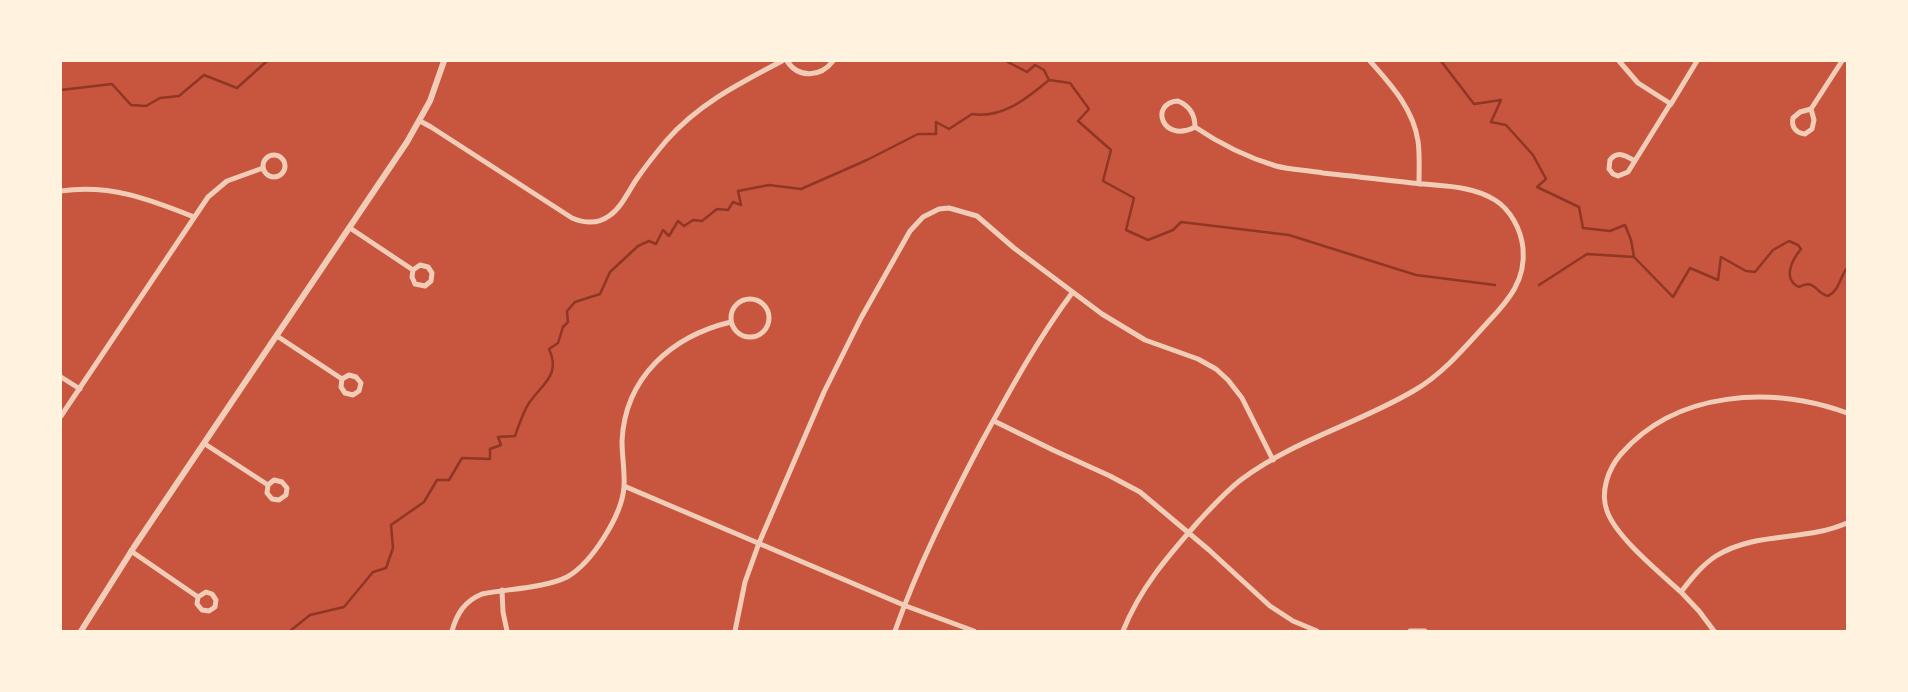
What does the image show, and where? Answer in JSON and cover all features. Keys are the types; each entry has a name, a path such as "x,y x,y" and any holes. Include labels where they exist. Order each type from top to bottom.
{"street":[{"path":"81,631 131,551 205,444 420,121 437,83 444,61"},
{"path":"420,121 431,126 572,218 595,222 607,218 614,213 657,152 694,114 737,84 782,61"},
{"path":"787,61 795,70 808,74 821,72 833,61"},
{"path":"1370,61 1400,96 1409,112 1418,140 1419,184"},
{"path":"1619,61 1638,83 1670,104"},
{"path":"1634,161 1622,155 1617,155 1610,160 1609,168 1615,175 1622,176 1628,172 1697,61"},
{"path":"1811,110 1814,120 1812,129 1805,134 1799,133 1793,125 1793,118 1800,112 1811,110 1842,61"},
{"path":"1123,631 1133,607 1147,582 1189,533 1237,483 1273,460 1416,390 1458,355 1505,304 1515,290 1523,266 1523,244 1517,225 1504,208 1491,198 1473,191 1278,166 1234,150 1195,127 1177,132 1167,127 1161,118 1164,109 1173,102 1183,103 1193,113 1195,127"},
{"path":"272,155 281,158 285,166 282,174 275,177 267,175 263,168 265,160 272,155"},
{"path":"61,416 208,197 222,184 237,176 263,168"},
{"path":"61,191 93,190 121,192 151,200 194,217"},
{"path":"735,631 745,582 759,543 824,392 902,244 914,226 924,217 944,208 960,210 977,216 1014,248 1072,293 1145,340 1198,360 1216,370 1228,380 1242,398 1273,460"},
{"path":"350,228 413,270"},
{"path":"420,265 428,267 432,273 431,281 425,286 415,284 412,277 413,270 420,265"},
{"path":"895,631 918,574 954,495 1034,348 1072,293"},
{"path":"747,298 757,300 766,306 769,316 765,330 753,337 739,334 731,322 730,317 734,307 742,300 747,298"},
{"path":"452,631 458,615 468,601 482,594 548,584 564,578 578,569 601,542 620,504 624,486 622,440 625,422 631,402 645,376 664,354 681,342 712,327 731,322"},
{"path":"277,336 342,379"},
{"path":"349,375 356,377 361,383 359,391 353,395 345,394 341,387 342,379 349,375"},
{"path":"61,377 80,389"},
{"path":"1714,631 1681,592 1622,534 1607,510 1605,498 1608,476 1614,463 1642,433 1691,408 1721,400 1742,397 1792,399 1817,403 1847,413"},
{"path":"994,421 1130,486 1156,504 1275,609 1300,625 1317,631"},
{"path":"205,444 268,485"},
{"path":"274,480 282,482 287,488 286,495 279,500 272,499 267,493 268,485 274,480"},
{"path":"624,486 906,606 974,631"},
{"path":"1681,592 1706,564 1716,556 1740,545 1758,540 1813,534 1847,523"},
{"path":"131,551 198,597"},
{"path":"502,590 503,612 507,631"},
{"path":"1410,631 1425,631"}],"waterway":[{"path":"61,90 112,84 131,105 146,106 160,98 179,96 204,75 237,88 267,61"},
{"path":"1006,61 1027,72 1035,65 1044,70 1049,80 1070,83 1089,109 1078,121 1111,150 1103,181 1134,198 1126,230 1148,240 1173,230 1181,222 1289,235 1416,275 1495,285"},
{"path":"1441,61 1474,104 1501,100 1491,122 1506,125 1533,155 1546,179 1537,187 1579,207 1583,228 1610,231 1625,225 1631,240 1634,257"},
{"path":"290,631 310,615 344,607 373,572 386,568 393,548 391,525 424,502 437,480 449,480 462,458 490,459 490,449 501,445 498,437 515,436 527,407 552,372 552,358 549,349 558,343 563,327 568,322 567,311 575,302 600,294 610,272 638,246 649,241 656,244 663,230 669,236 678,221 684,226 693,220 702,221 717,209 728,210 733,202 741,205 738,191 769,185 801,189 867,160 918,134 936,134 936,122 949,129 972,114 994,113 1014,106 1049,80"},
{"path":"1539,285 1587,254 1634,257 1673,297 1690,268 1718,280 1721,257 1746,271 1755,272 1773,250 1789,241 1798,245 1801,249 1794,258 1790,269 1791,279 1799,287 1808,284 1812,285 1828,296 1835,291 1847,268"}]}
